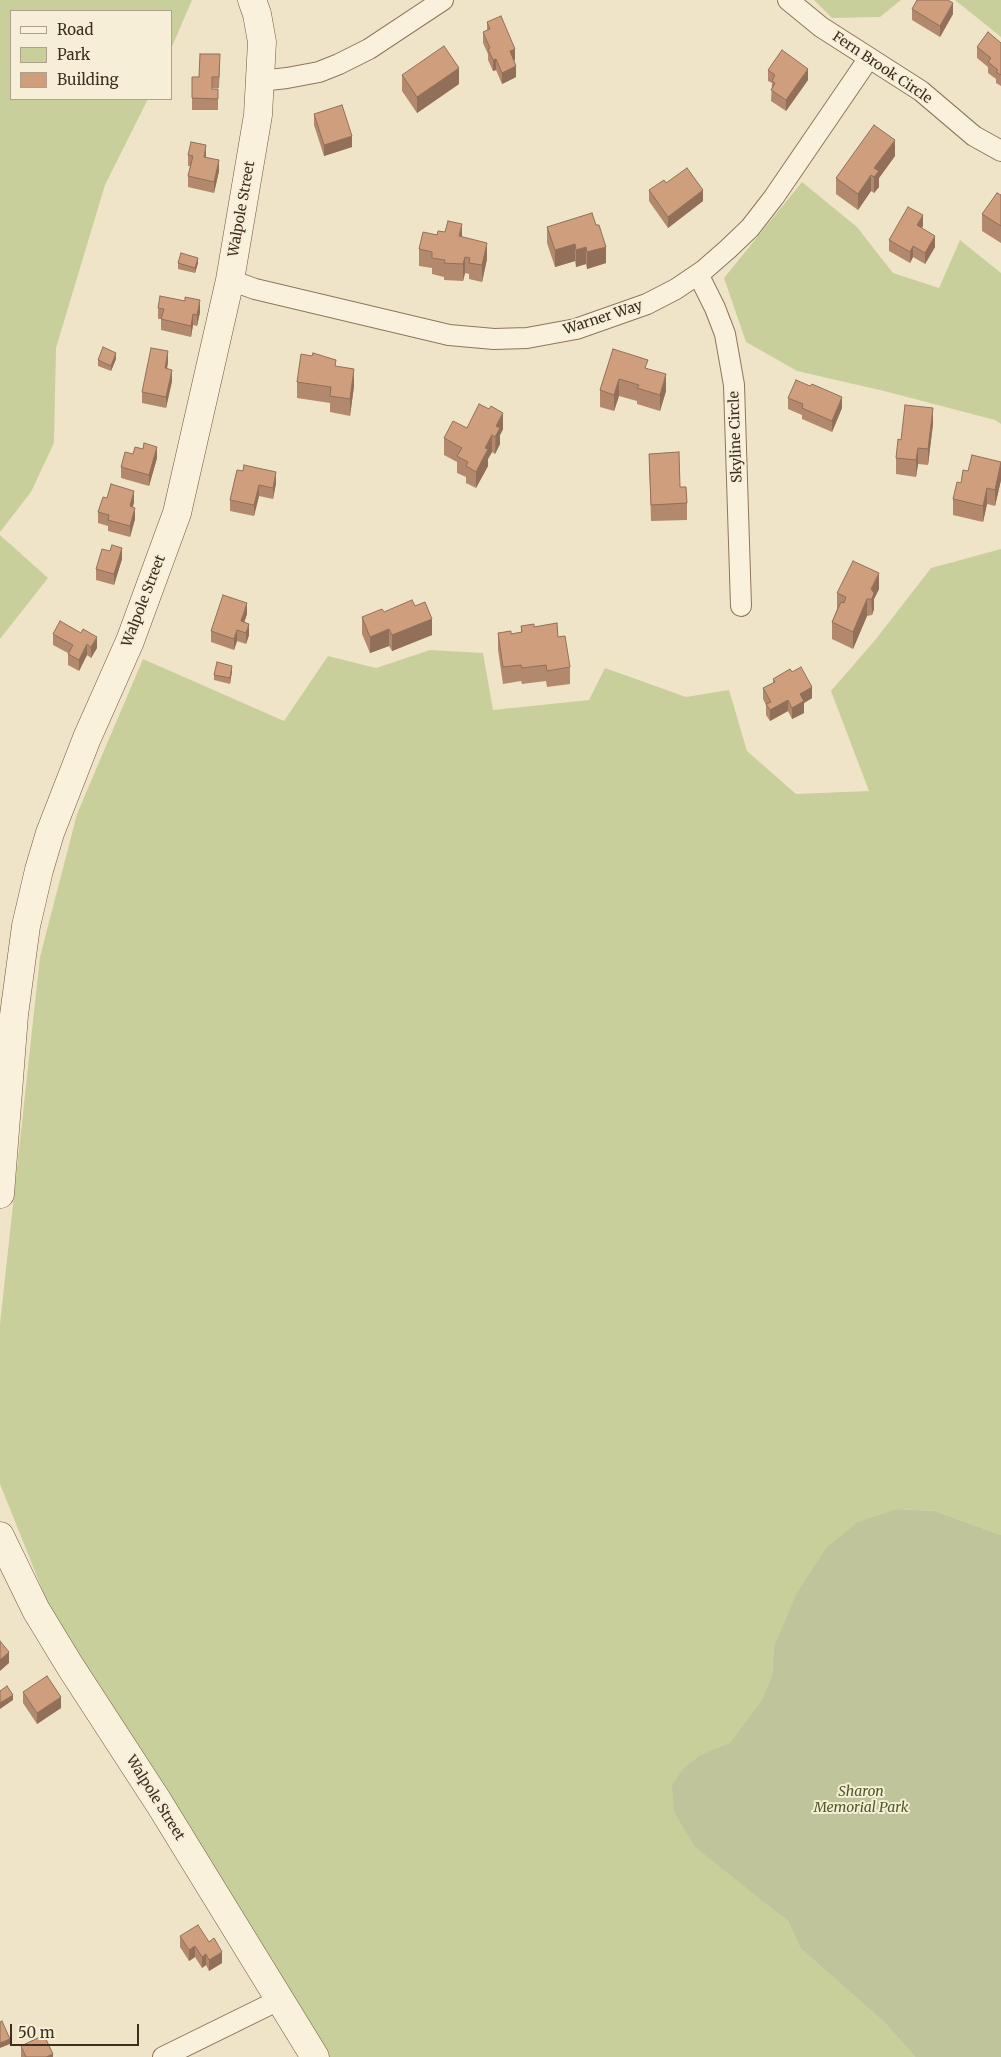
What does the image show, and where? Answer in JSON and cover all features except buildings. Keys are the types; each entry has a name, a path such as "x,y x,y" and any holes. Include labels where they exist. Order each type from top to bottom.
{"main road":[{"name":"Walpole Street","path":"0,1194 8,999 39,870 50,833 87,738 130,641 177,514 230,280 258,115 262,42 257,14 252,0"},
{"name":"Walpole Street","path":"0,1536 41,1618 160,1803 315,2057"}],"street":[{"path":"260,81 319,72 339,64 369,49 443,0"},
{"name":"Fern Brook Circle","path":"788,0 821,27 921,91 974,136 1001,151"},
{"name":"Warner Way","path":"230,280 255,289 449,335 494,339 527,338 576,329 647,304 676,289 698,274 750,228 774,198 869,58"},
{"name":"Skyline Circle","path":"698,274 715,308 724,334 734,385 741,606"},
{"path":"163,2057 279,2000"}],"green space":[{"path":"0,0 192,0 172,47 172,10 10,10 10,100 148,100 105,185 56,348 54,443 31,492 0,532"},
{"path":"814,0 901,0 880,17 832,18"},
{"path":"955,0 1001,0 1001,37"},
{"path":"802,182 857,227 893,273 939,288 960,240 1001,273 1001,424 995,420 884,391 797,371 746,342 724,278"},
{"path":"0,535 48,578 0,639"},
{"path":"1001,549 1001,1535 935,1511 897,1509 774,1647 772,1675 761,1701 730,1744 702,1754 757,1895 788,1921 800,1948 885,2023 915,2057 327,2057 56,1624 0,1484 0,1324 40,957 77,814 143,659 284,721 328,656 376,668 430,650 483,653 493,710 589,700 605,668 686,697 729,690 747,751 796,794 869,791 831,691 876,639 931,568"},
{"name":"Sharon Memorial Park","path":"897,1509 935,1511 1001,1535 1001,2057 915,2057 885,2023 800,1948 788,1921 695,1847 674,1812 672,1785 684,1768 702,1754 730,1743 761,1701 772,1675 774,1647 797,1593 826,1548 858,1522"}]}
